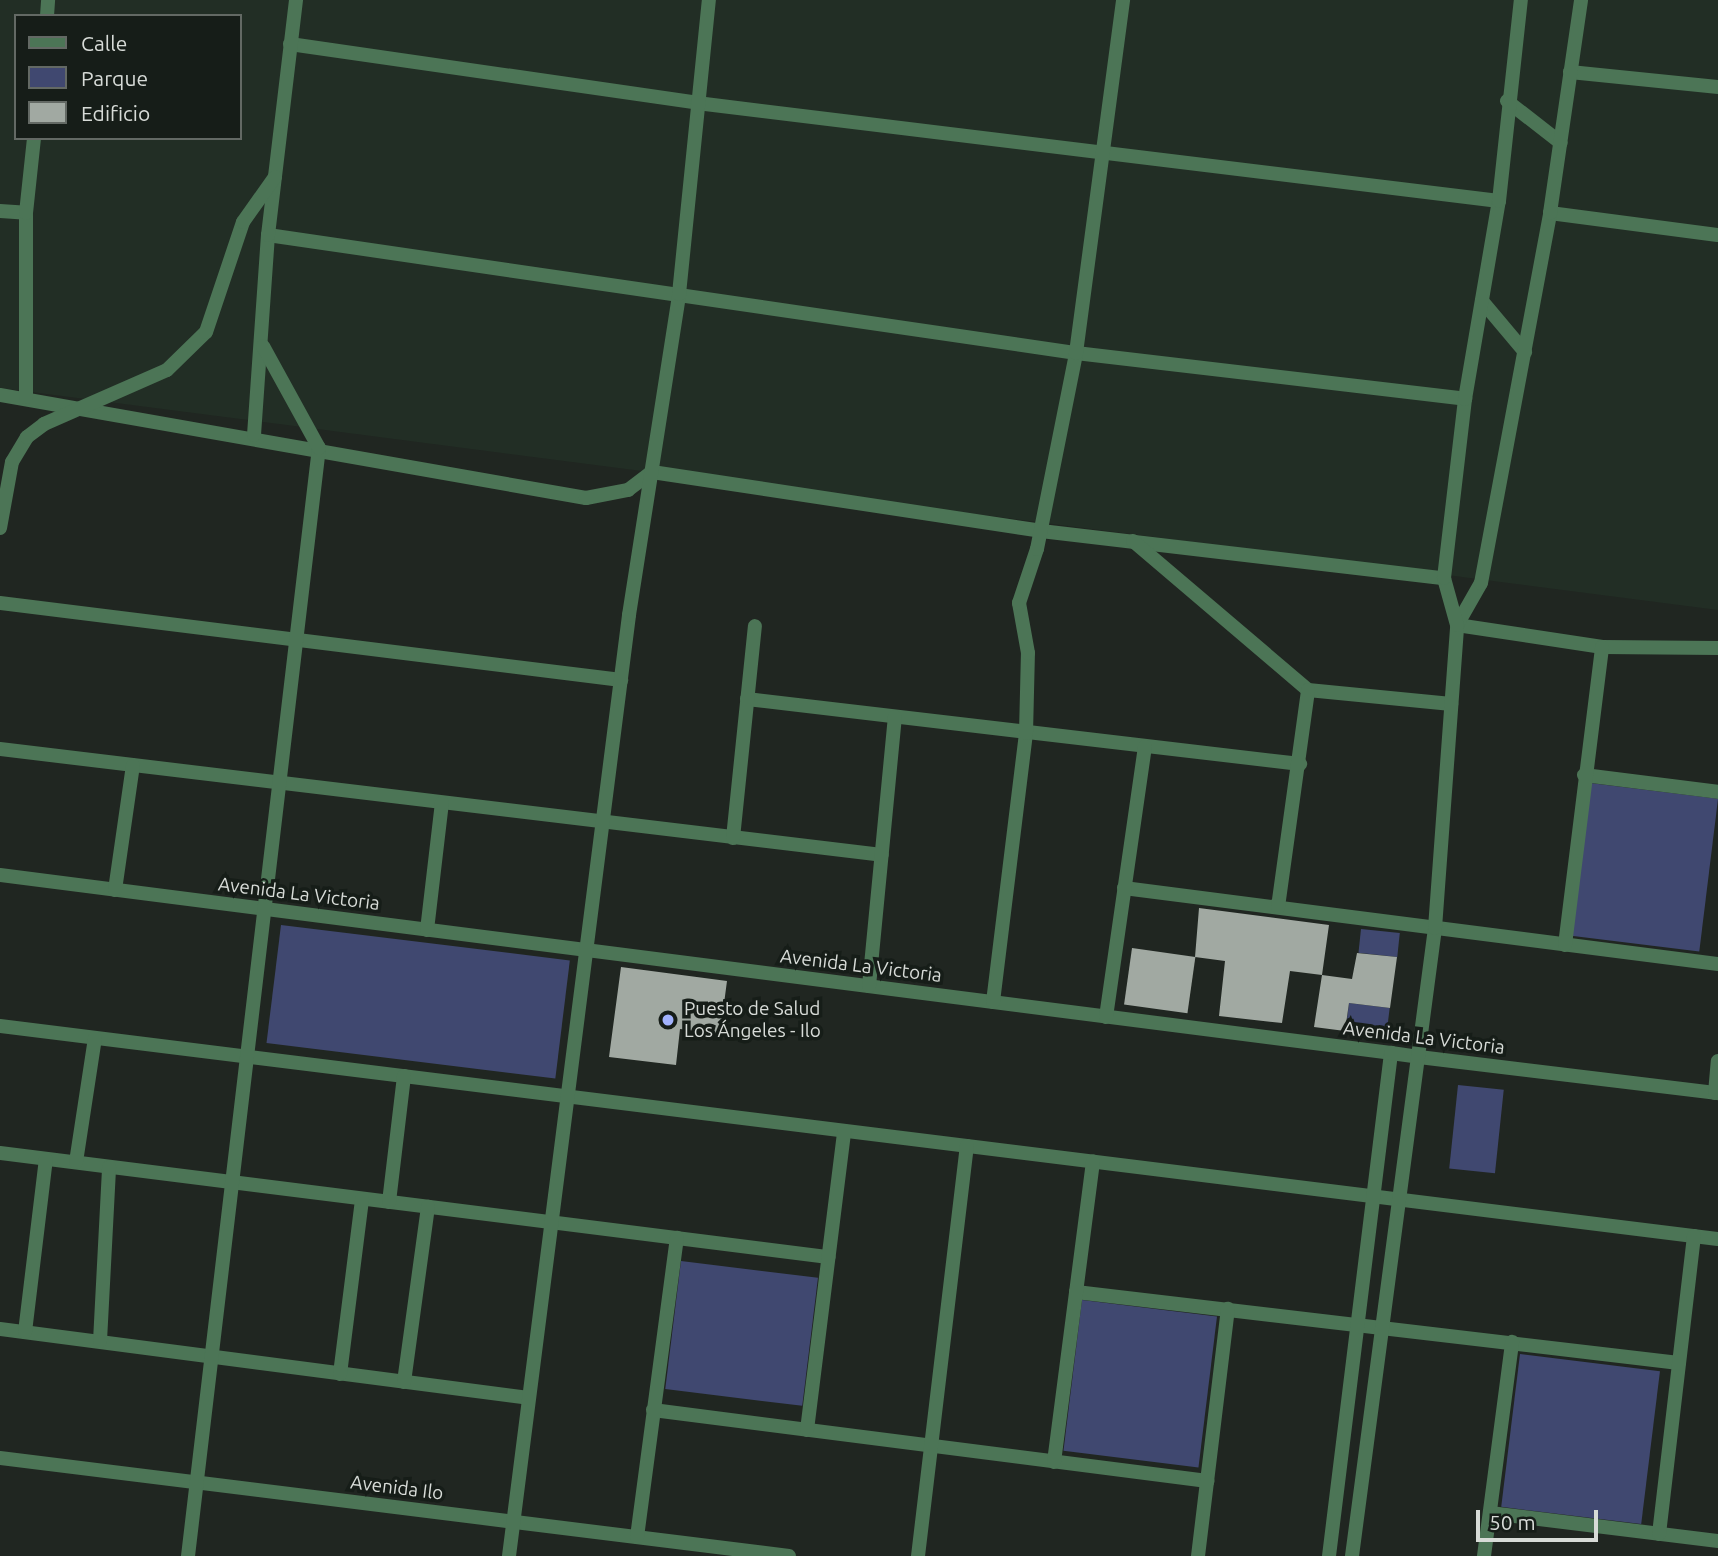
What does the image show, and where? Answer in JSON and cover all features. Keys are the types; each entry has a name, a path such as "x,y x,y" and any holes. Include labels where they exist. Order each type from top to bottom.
{"street":[{"path":"254,435 263,346 268,234 296,0"},
{"path":"509,1556 621,680 679,295 709,0"},
{"path":"993,1002 1026,733 1028,653 1019,603 1041,531 1076,354 1106,156 1123,0"},
{"path":"1353,1556 1434,928 1457,625 1444,578 1465,399 1499,201 1507,101 1521,0"},
{"path":"1457,625 1481,583 1550,213 1581,0"},
{"path":"290,44 697,103 1106,156 1499,201"},
{"path":"1570,72 1718,87"},
{"path":"1507,101 1561,143"},
{"path":"26,397 26,213 34,140"},
{"path":"0,528 19,447 44,424 167,370 206,332 243,222 275,177"},
{"path":"0,211 26,213"},
{"path":"1550,213 1718,235"},
{"path":"268,234 1076,354 1465,399"},
{"path":"1482,301 1525,352"},
{"path":"188,1556 320,448 263,346"},
{"path":"0,395 254,435 586,498 628,490 652,472 1041,531 1444,578"},
{"path":"1132,541 1308,690 1451,704"},
{"path":"0,603 621,680"},
{"path":"1457,625 1602,647 1718,648"},
{"path":"733,838 755,626"},
{"path":"1565,944 1602,647"},
{"path":"1278,907 1300,764 1308,690"},
{"path":"747,699 1300,764"},
{"path":"869,986 895,717"},
{"path":"1106,1017 1145,747"},
{"path":"0,749 882,855"},
{"path":"115,890 133,765"},
{"path":"1584,775 1718,792"},
{"path":"427,930 442,803"},
{"name":"Avenida La Victoria","path":"0,875 1716,1093"},
{"path":"1124,888 1718,964"},
{"path":"0,1026 1718,1239"},
{"path":"76,1162 95,1038"},
{"path":"1329,1556 1391,1053"},
{"path":"1716,1093 1718,1061"},
{"path":"389,1202 404,1076"},
{"path":"807,1430 844,1131"},
{"path":"918,1556 967,1146"},
{"path":"0,1153 828,1257"},
{"path":"25,1332 46,1159"},
{"path":"1054,1462 1093,1162"},
{"path":"100,1341 109,1167"},
{"path":"340,1374 362,1199"},
{"path":"404,1382 428,1207"},
{"path":"1659,1534 1694,1236"},
{"path":"637,1537 677,1238"},
{"path":"1076,1292 1358,1323 1679,1363"},
{"path":"1198,1556 1228,1309"},
{"path":"0,1329 529,1398"},
{"path":"1484,1556 1512,1342"},
{"path":"653,1410 1207,1481"},
{"name":"Avenida Ilo","path":"0,1458 789,1556"},
{"path":"1490,1513 1718,1541"}],"shaded area":[{"path":"0,0 1718,0 1718,610 0,388"}],"green space":[{"path":"1590,783 1718,799 1699,952 1571,936"},
{"path":"281,925 570,960 555,1079 266,1043"},
{"path":"1361,929 1400,933 1397,957 1358,953"},
{"path":"1349,1003 1390,1008 1386,1036 1346,1031"},
{"path":"1458,1085 1504,1090 1495,1173 1449,1169"},
{"path":"681,1261 818,1278 802,1406 665,1389"},
{"path":"1082,1300 1217,1317 1198,1467 1063,1451"},
{"path":"1520,1354 1660,1371 1641,1524 1501,1507"}],"building":[{"path":"1199,908 1329,925 1322,975 1290,971 1282,1023 1219,1016 1225,961 1195,957"},
{"path":"1132,948 1195,957 1187,1013 1124,1004"},
{"path":"1357,953 1397,957 1390,1008 1349,1003 1345,1031 1314,1027 1322,975 1352,979"},
{"path":"621,967 727,981 720,1034 680,1029 676,1065 609,1057"}],"place":[{"name":"Puesto de Salud Los Ángeles - Ilo","path":"668,1020"}]}
